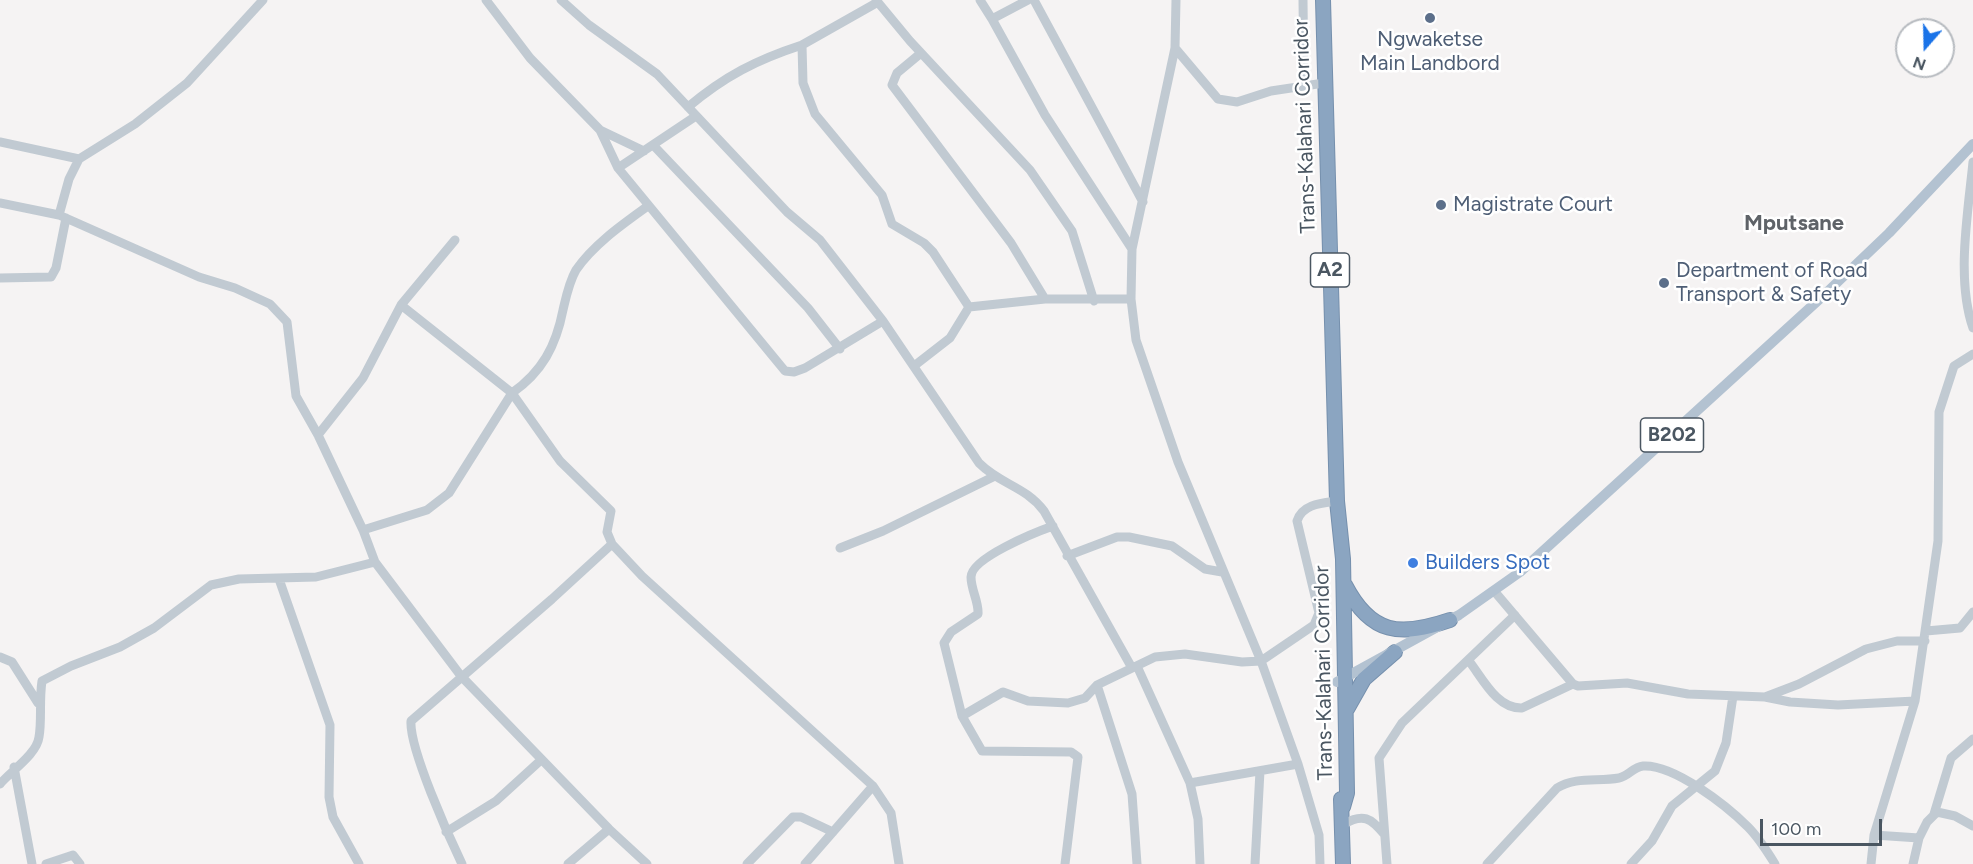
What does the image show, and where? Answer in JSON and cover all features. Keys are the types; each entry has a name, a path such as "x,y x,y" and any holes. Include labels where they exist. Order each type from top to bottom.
{"highway":[{"name":"Trans-Kalahari Corridor","path":"1323,0 1337,501 1344,584 1340,793 1344,824 1343,864"},
{"name":"Trans-Kalahari Corridor","path":"1340,539 1337,559 1347,793 1343,807"},
{"path":"1344,584 1357,607 1383,627 1415,631 1450,620"},
{"path":"1345,713 1364,680 1395,652"}],"main road":[{"name":"B202","path":"1341,680 1450,620 1495,592 1529,564 1824,295 1889,233 1973,144"}],"street":[{"path":"0,278 51,277 56,268 69,178 79,159 135,124 187,83 263,0"},
{"path":"486,0 530,58 600,130 618,168 785,371 799,371 840,349 883,321"},
{"path":"561,0 589,25 657,74 787,212 820,240 847,271 883,321 962,440 993,477 1029,493 1053,526 1067,556 1135,667 1190,783 1198,819 1200,864"},
{"path":"980,0 1045,115 1132,249"},
{"path":"992,19 1028,0"},
{"path":"1034,0 1143,202"},
{"path":"1176,0 1174,48 1132,249 1131,299 1136,340 1148,380 1222,572 1261,662 1298,764 1319,835 1320,864"},
{"path":"1303,0 1304,86"},
{"path":"688,107 731,74 756,61 802,45 877,1 1030,170 1072,231 1094,301"},
{"path":"802,45 803,83 815,114 882,195 892,224 924,243 933,252 969,307"},
{"path":"1174,48 1218,99 1226,102 1324,83"},
{"path":"921,52 897,73 892,85 1011,243 1045,299"},
{"path":"618,168 696,116"},
{"path":"600,130 644,151"},
{"path":"0,142 79,159"},
{"path":"654,146 808,308 840,349"},
{"path":"1973,162 1966,234 1965,295 1973,328"},
{"path":"0,203 63,217 199,277 235,288 270,304 287,322 296,396 318,435 363,530 375,562 461,676 609,829 647,864"},
{"path":"363,530 427,510 449,493 512,393 540,369 547,359 554,344 568,290 576,270 605,240 648,206"},
{"path":"318,435 363,378 402,305 454,240"},
{"path":"969,307 1045,299 1094,301 1131,299"},
{"path":"402,305 512,393 560,461 611,511 606,532 612,544 632,567 873,786 891,813 899,864"},
{"path":"914,366 951,338 969,307"},
{"path":"1870,864 1874,835 1915,701 1925,636 1938,541 1939,412 1953,366 1973,354"},
{"path":"840,548 883,531 993,477"},
{"path":"962,716 1003,692 1028,701 1068,703 1085,698 1097,685 1155,657 1185,654 1242,662 1261,662 1279,651 1317,620 1319,613 1297,521 1304,509 1337,501"},
{"path":"1053,526 1017,540 979,564 970,576 978,614 951,633 944,643 962,716 982,751 1071,752 1078,757 1065,864"},
{"path":"1067,556 1117,537 1129,537 1172,546 1205,569 1222,572"},
{"path":"462,864 446,832 410,723 612,544"},
{"path":"0,784 31,752 39,739 39,703 42,681 71,666 120,647 154,628 211,585 239,579 332,575 375,562"},
{"path":"279,579 330,725 329,797 333,817 359,864"},
{"path":"1495,592 1573,684"},
{"path":"1765,697 1799,684 1866,649 1960,628 1973,612"},
{"path":"1387,864 1379,758 1402,723 1515,615"},
{"path":"0,657 12,662 39,703"},
{"path":"1469,661 1500,701 1515,708 1522,708 1573,684 1588,687 1628,683 1688,694 1765,697 1790,702 1838,705 1915,701"},
{"path":"1097,685 1132,794 1137,864"},
{"path":"1630,864 1652,841 1667,812 1715,771 1722,757 1733,696"},
{"path":"1913,864 1919,838 1934,814 1951,758 1973,739"},
{"path":"446,832 496,801 541,760"},
{"path":"1190,783 1298,764"},
{"path":"1487,864 1550,794 1565,783 1619,778 1635,768 1644,766 1674,774 1697,788 1748,827 1775,864"},
{"path":"14,767 32,864"},
{"path":"1255,864 1260,771"},
{"path":"806,864 873,786"},
{"path":"1934,814 1937,812 1948,814 1973,826"},
{"path":"747,864 793,817 801,817 833,832"},
{"path":"1344,824 1364,817 1370,819 1384,834"},
{"path":"568,864 609,829"},
{"path":"1874,835 1919,838"},
{"path":"46,864 73,855 80,864"}],"place":[{"name":"Ngwaketse Main Landbord","path":"1430,18"},
{"name":"Magistrate Court","path":"1441,205"},
{"name":"Department of Road Transport & Safety","path":"1664,283"},
{"name":"Builders Spot","path":"1413,563"}],"district":[{"name":"Mputsane","path":"1794,224"}]}
